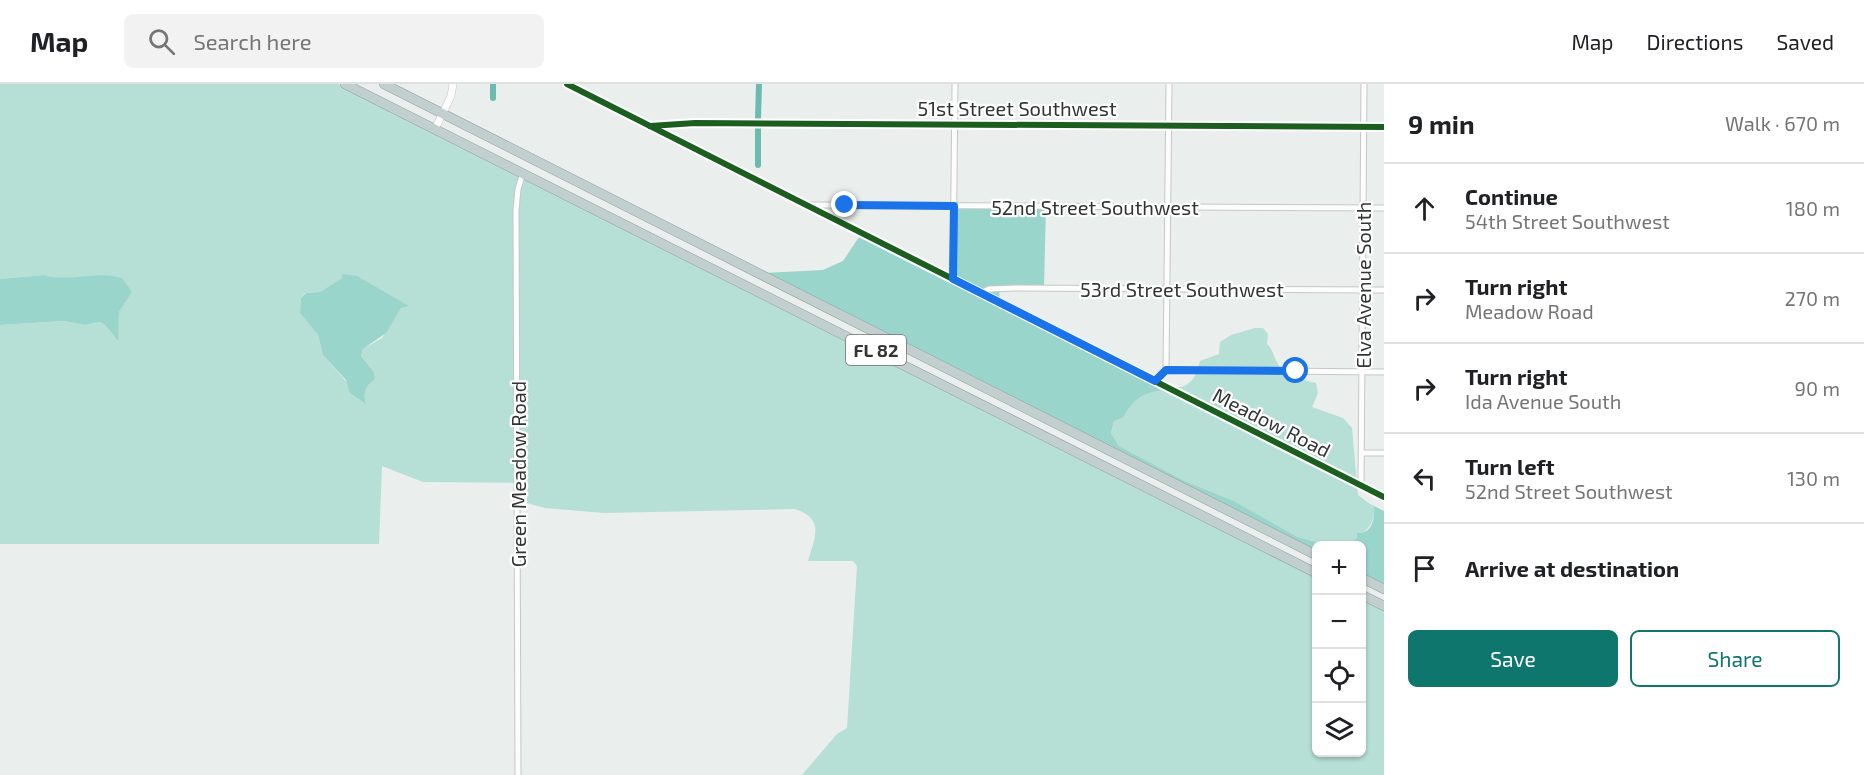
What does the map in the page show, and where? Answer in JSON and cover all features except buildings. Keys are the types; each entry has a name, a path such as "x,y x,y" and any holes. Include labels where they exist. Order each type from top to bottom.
{"highway":[{"name":"FL 82","path":"345,84 1312,570"},
{"name":"FL 82","path":"384,84 1312,552"},
{"path":"1130,479 1138,464"},
{"path":"1366,580 1384,589"},
{"path":"1366,597 1384,606"}],"street":[{"path":"435,129 453,84"},
{"name":"Meadow Road","path":"567,84 1384,497"},
{"path":"953,279 955,84"},
{"path":"1155,381 1166,370 1169,84"},
{"name":"Elva Avenue South","path":"1361,485 1364,84"},
{"name":"51st Street Southwest","path":"650,126 695,123 1384,127"},
{"name":"Green Meadow Road","path":"518,775 516,210 518,189 523,173"},
{"name":"52nd Street Southwest","path":"806,205 1384,208"},
{"name":"53rd Street Southwest","path":"981,293 989,289 1005,288 1384,290"},
{"path":"1166,370 1384,372"},
{"path":"1362,453 1384,453"}],"green space":[{"path":"0,84 338,84 1312,574 1312,757 1366,757 1366,601 1384,610 1384,775 802,775 837,734 847,728 857,566 853,561 808,561 815,537 814,524 811,518 795,509 604,513 545,508 527,503 527,483 423,482 382,466 379,544 0,544 0,325 64,321 85,325 98,322 105,325 117,340 119,312 132,292 115,276 65,280 44,275 0,279","holes":["342,278 363,280 408,306 401,308 382,338 363,349 361,356 374,372 375,379 366,390 366,404 323,355 318,335 300,313 301,298 305,293 320,292"]},
{"path":"956,206 1046,206 1044,288 999,289 1000,304 1172,389 1155,391 1137,399 1123,418 1114,421 1111,433 1119,446 1185,481 1234,501 1298,537 1312,541 1312,549 764,273 823,270 843,261 859,237 953,284"},
{"path":"342,274 357,276 409,306 401,308 386,333 363,349 361,356 374,372 375,379 366,390 366,404 350,393 346,380 323,355 318,335 300,313 301,298 306,293 320,292 342,278"},
{"path":"44,275 65,278 103,275 122,278 132,292 119,312 118,341 105,325 99,322 85,325 64,321 0,325 0,279"},
{"path":"1263,328 1268,334 1267,344 1281,368 1295,377 1316,383 1318,393 1312,407 1343,418 1352,428 1358,495 1374,507 1373,520 1370,525 1354,541 1312,541 1298,537 1234,501 1185,481 1119,446 1111,433 1114,421 1123,418 1140,394 1153,389 1185,385 1196,373 1200,361 1219,354 1220,342 1231,335"},
{"path":"1368,503 1384,511 1384,586 1366,576 1366,541 1354,541 1357,538 1357,533 1366,531 1372,525 1374,507"}],"waterway":[{"path":"493,84 493,98"},
{"path":"758,119 759,84"},
{"path":"758,128 758,165"}],"cycle path":[{"path":"567,84 1384,497"},
{"path":"650,126 695,123 1384,127"}],"route":[{"path":"845,205 954,206 953,279 1155,381 1166,370 1296,371"}]}
